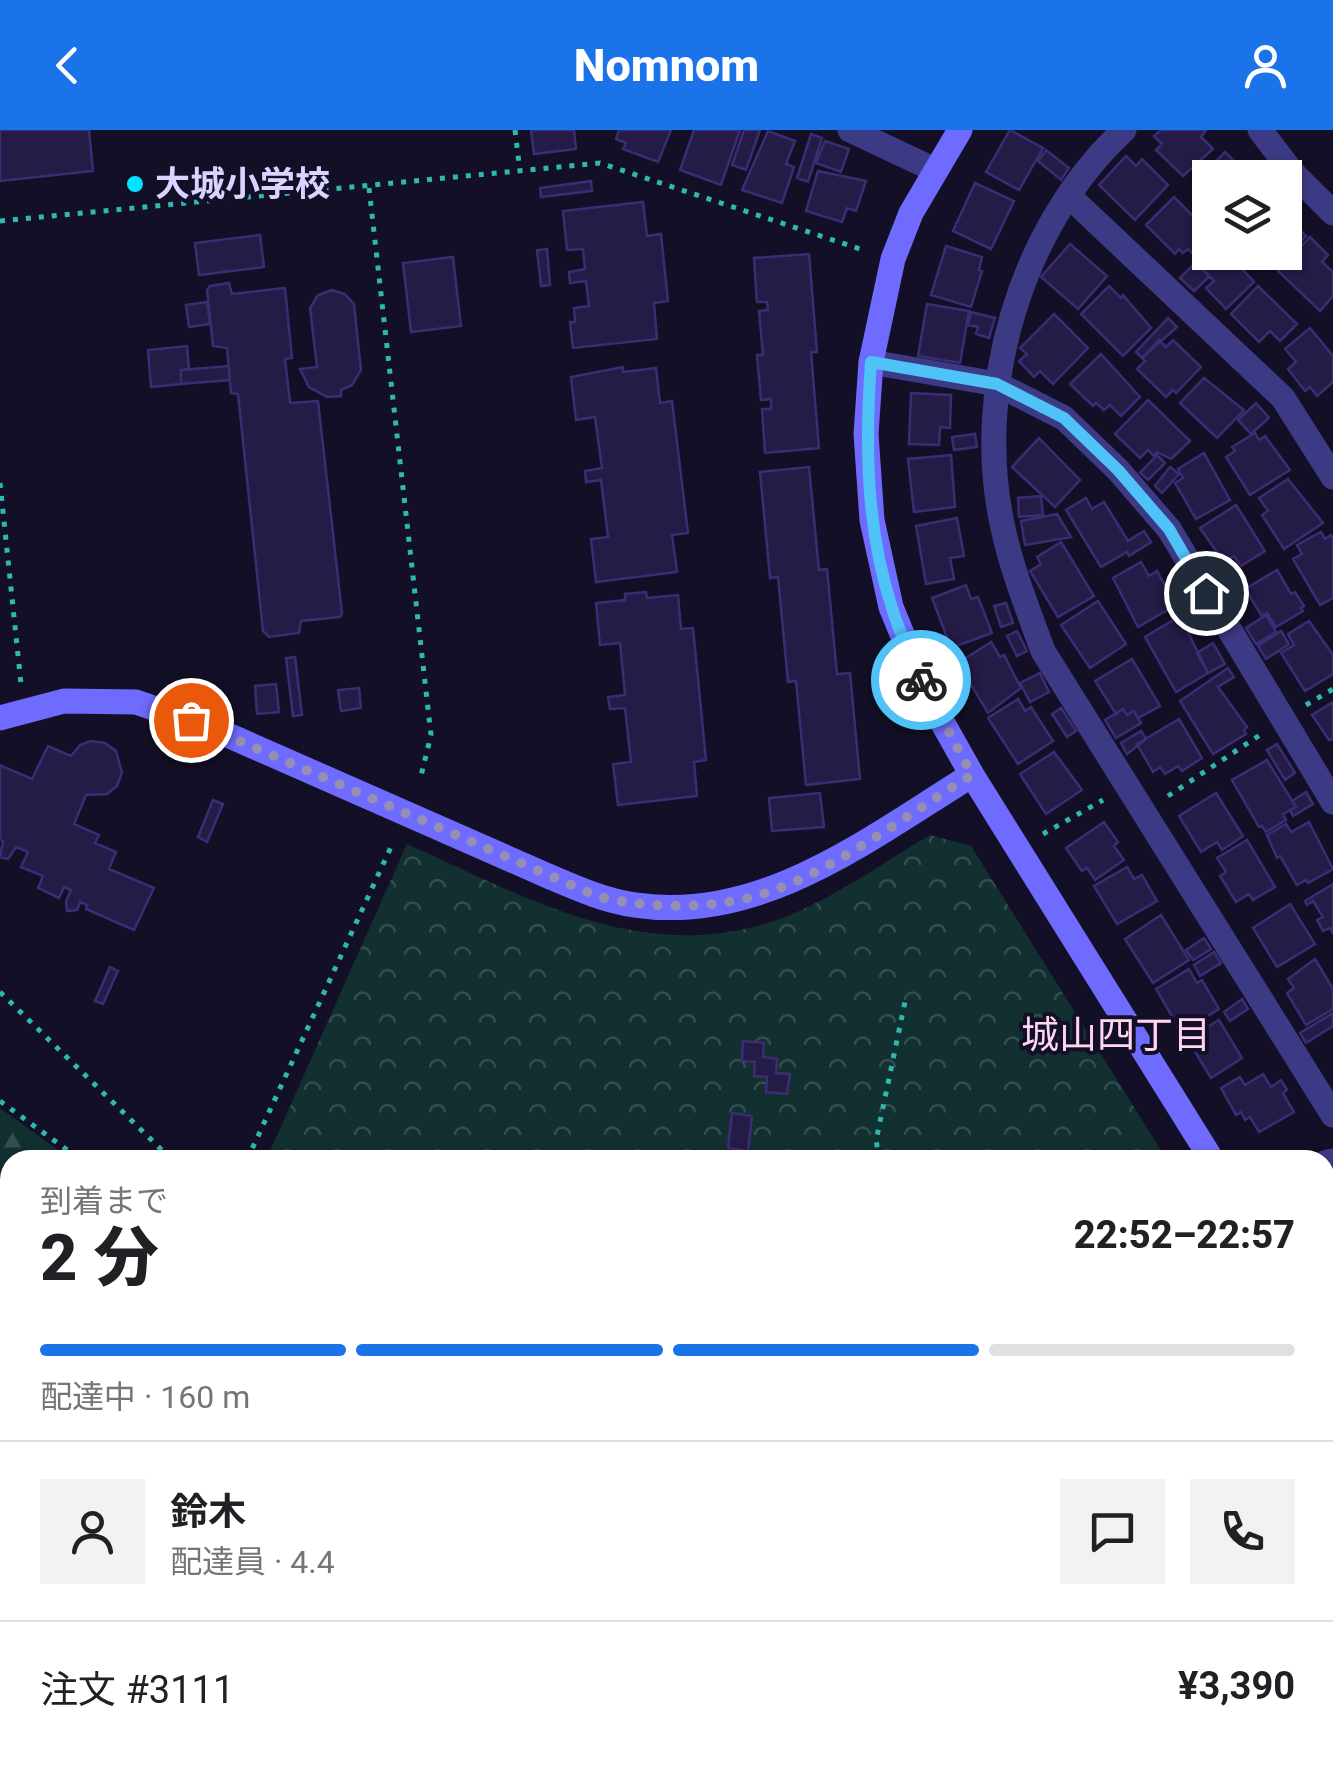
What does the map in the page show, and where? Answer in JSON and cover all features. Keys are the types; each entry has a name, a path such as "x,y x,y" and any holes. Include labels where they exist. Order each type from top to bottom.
{"street":[{"path":"850,130 935,170"},
{"path":"960,130 912,213 893,259 871,362 866,434 872,520 891,607 927,695 972,775 1206,1150"},
{"path":"1124,130 1095,157 1035,251 1013,312 997,384 994,462 1002,526 1043,650 1330,1106"},
{"path":"1260,130 1292,172 1333,213"},
{"path":"1070,197 1283,398 1333,477"},
{"path":"871,362 997,384 1064,418 1118,470 1169,529 1333,802"},
{"path":"0,718 64,701 101,699 152,707 214,729 599,897 636,906 675,907 778,889 826,865 972,775"}],"path":[{"path":"516,130 520,172"},
{"path":"0,221 600,163 866,251"},
{"path":"369,188 431,734 420,780"},
{"path":"0,483 21,687"},
{"path":"1144,812 1333,689"},
{"path":"1042,835 1128,787"},
{"path":"252,1150 391,848"},
{"path":"0,992 162,1150"},
{"path":"878,1150 876,1141 906,997"},
{"path":"0,1101 67,1150"}],"green space":[{"path":"930,835 971,846 1161,1150 270,1150 407,844 555,909 654,934 705,935 758,926 812,905"},
{"path":"0,1108 58,1150 0,1150"}],"building":[{"path":"0,130 89,130 93,171 0,181"},
{"path":"531,130 574,130 576,149 534,154"},
{"path":"619,130 671,130 658,162 623,149 626,143 616,139"},
{"path":"694,130 740,130 721,185 680,170"},
{"path":"744,130 760,130 746,170 732,165"},
{"path":"1010,130 1043,148 1019,190 986,172"},
{"path":"1161,130 1206,130 1201,137 1213,149 1201,160 1192,160 1192,168 1183,176 1156,150 1162,144 1154,136"},
{"path":"768,131 795,141 786,164 794,167 782,203 742,190"},
{"path":"811,134 822,138 808,182 797,178"},
{"path":"825,141 849,149 841,172 816,163"},
{"path":"1046,150 1069,168 1061,180 1038,161"},
{"path":"1225,152 1233,160 1217,160"},
{"path":"1126,156 1136,166 1142,159 1168,185 1135,220 1099,185"},
{"path":"818,171 866,181 856,211 847,208 842,222 806,211"},
{"path":"591,181 592,191 541,197 540,188"},
{"path":"975,183 1014,201 991,249 953,231"},
{"path":"1174,197 1192,215 1192,253 1179,249 1175,254 1146,225"},
{"path":"643,202 647,236 661,234 668,301 654,303 657,339 573,348 570,322 575,322 574,308 589,306 586,281 570,283 569,272 585,269 583,249 567,250 563,211"},
{"path":"260,235 264,267 199,275 195,243"},
{"path":"1310,237 1328,255 1322,262 1333,272 1333,296 1320,311 1278,271 1302,270 1302,246"},
{"path":"1070,244 1107,276 1078,309 1041,277"},
{"path":"946,246 982,257 982,271 971,307 931,295"},
{"path":"547,249 550,285 541,286 537,250"},
{"path":"809,254 817,352 811,352 819,448 765,453 762,409 771,409 771,399 761,400 757,355 763,355 759,311 768,310 767,302 757,302 754,258"},
{"path":"453,257 461,326 411,332 403,263"},
{"path":"1192,266 1192,270 1203,270 1209,277 1194,291 1180,278"},
{"path":"1204,270 1243,270 1254,282 1226,309 1206,288 1214,281"},
{"path":"229,283 232,294 285,288 292,358 285,359 290,403 318,401 342,613 340,617 301,621 299,633 269,637 263,631 238,394 231,393 227,348 213,346 207,290"},
{"path":"1109,286 1121,298 1123,295 1151,328 1123,356 1081,314"},
{"path":"1258,286 1297,324 1280,341 1270,331 1259,342 1231,314"},
{"path":"332,290 345,294 354,304 361,370 352,385 341,390 341,396 327,397 309,387 300,369 317,367 310,308 318,295"},
{"path":"207,302 210,324 189,327 186,305"},
{"path":"927,304 969,311 960,363 918,356"},
{"path":"971,312 995,318 989,338 976,334 978,327 968,325"},
{"path":"1054,314 1088,348 1053,384 1040,371 1034,377 1019,361 1027,354 1020,348"},
{"path":"1168,318 1177,327 1142,358 1136,352"},
{"path":"1310,328 1333,356 1333,382 1317,396 1310,387 1305,391 1288,369 1296,362 1285,349"},
{"path":"1159,340 1166,347 1173,340 1201,367 1176,393 1173,390 1166,397 1137,369"},
{"path":"187,346 189,369 181,370 181,384 151,387 148,350"},
{"path":"1101,354 1140,397 1121,416 1110,405 1104,410 1096,403 1093,406 1070,384"},
{"path":"229,366 230,380 181,384 181,370"},
{"path":"623,367 623,372 656,368 660,403 672,401 688,533 672,535 677,572 596,582 591,539 608,537 601,480 586,482 585,471 602,468 595,417 576,420 571,377"},
{"path":"1204,378 1244,410 1217,438 1180,403"},
{"path":"911,393 951,395 950,428 940,427 939,445 909,444"},
{"path":"1148,400 1190,441 1171,459 1157,452 1154,456 1148,450 1140,458 1115,434"},
{"path":"1256,403 1269,418 1251,434 1238,420"},
{"path":"1255,433 1259,440 1265,436 1290,470 1250,495 1226,457 1235,451 1232,447"},
{"path":"975,434 977,447 954,450 952,437"},
{"path":"1039,438 1080,480 1055,507 1012,467"},
{"path":"1204,453 1230,500 1196,519 1175,483 1183,478 1178,469"},
{"path":"951,455 955,507 914,512 908,459"},
{"path":"1157,455 1165,463 1148,480 1140,473"},
{"path":"809,467 819,570 827,569 837,674 850,673 860,779 806,785 796,681 788,682 778,577 770,578 760,472"},
{"path":"1170,467 1179,474 1162,493 1155,486"},
{"path":"1288,479 1323,523 1284,549 1262,515 1268,511 1259,498"},
{"path":"1041,496 1043,515 1019,517 1018,498"},
{"path":"1086,498 1092,509 1104,502 1128,541 1144,531 1151,542 1101,567 1066,510"},
{"path":"1236,505 1265,551 1241,566 1234,556 1224,562 1200,528"},
{"path":"1057,514 1071,537 1025,545 1021,521"},
{"path":"957,518 964,556 950,558 954,579 926,584 916,526"},
{"path":"1321,532 1325,539 1331,535 1333,539 1333,598 1320,605 1293,559 1302,554 1297,545"},
{"path":"1061,542 1094,596 1058,617 1030,571 1041,564 1037,557"},
{"path":"1141,562 1149,576 1157,571 1176,605 1138,627 1113,578"},
{"path":"1277,570 1291,594 1295,592 1304,606 1303,611 1276,627 1267,613 1262,616 1245,589"},
{"path":"966,585 971,599 978,597 992,633 951,648 932,598"},
{"path":"646,592 647,598 678,595 681,629 693,628 706,760 694,762 697,796 618,805 613,764 631,762 625,708 610,709 608,697 625,695 620,643 600,645 596,603 625,600 625,594"},
{"path":"1098,601 1126,644 1090,668 1061,625"},
{"path":"1006,603 1013,623 1001,627 994,606"},
{"path":"1266,615 1276,632 1256,644 1246,628"},
{"path":"1180,616 1208,673 1176,692 1145,637"},
{"path":"1309,621 1333,655 1333,674 1305,691 1281,653 1294,645 1288,634"},
{"path":"1017,631 1027,651 1017,656 1007,636"},
{"path":"1281,631 1289,644 1266,659 1258,646"},
{"path":"991,642 1000,657 1004,655 1021,688 988,713 958,663"},
{"path":"1213,643 1225,664 1208,673 1197,653"},
{"path":"295,657 302,715 293,716 286,658"},
{"path":"1132,659 1160,706 1138,718 1134,711 1127,715 1123,709 1116,714 1095,681"},
{"path":"1228,668 1234,677 1218,687 1247,727 1246,734 1213,754 1180,701"},
{"path":"1040,673 1049,692 1030,702 1020,683"},
{"path":"276,684 279,712 257,714 255,686"},
{"path":"359,688 361,708 341,711 338,690"},
{"path":"1018,699 1025,711 1031,707 1053,741 1018,764 988,718"},
{"path":"1333,702 1333,739 1329,740 1312,715"},
{"path":"1061,708 1076,731 1067,737 1052,714"},
{"path":"1123,709 1127,715 1134,711 1141,723 1116,738 1105,720"},
{"path":"1179,719 1202,758 1182,771 1178,766 1165,774 1160,767 1153,772 1137,744"},
{"path":"1141,731 1146,739 1127,754 1121,743"},
{"path":"91,741 105,743 116,751 122,773 117,786 107,794 86,795 74,824 99,835 95,843 116,852 109,869 154,888 134,930 86,909 87,905 80,902 77,910 67,911 71,890 64,887 59,898 38,888 43,876 21,867 28,852 16,847 8,859 0,857 0,765 32,779 48,746 71,756 80,745"},
{"path":"1277,744 1295,773 1285,780 1267,750"},
{"path":"1054,752 1082,790 1046,814 1020,774"},
{"path":"1267,760 1296,807 1283,814 1286,820 1266,832 1259,827 1232,780"},
{"path":"1306,792 1313,804 1293,816 1290,810 1296,807 1292,801"},
{"path":"820,793 824,827 772,831 769,798"},
{"path":"1216,793 1243,836 1222,850 1217,842 1201,852 1179,816"},
{"path":"213,800 223,804 207,842 198,837"},
{"path":"1104,822 1118,842 1114,846 1124,860 1095,880 1087,868 1082,871 1066,848"},
{"path":"1309,822 1333,869 1297,885 1280,856 1277,858 1267,835 1286,824 1291,832"},
{"path":"1247,840 1275,887 1253,900 1249,894 1236,902 1220,876 1226,872 1217,858"},
{"path":"1127,867 1134,879 1142,875 1157,901 1117,924 1094,886"},
{"path":"1333,884 1333,934 1330,928 1323,931 1317,920 1323,917 1313,901 1307,905 1305,901"},
{"path":"1290,904 1315,944 1277,967 1253,928"},
{"path":"1161,915 1189,960 1153,983 1125,939"},
{"path":"1204,938 1211,949 1193,960 1186,950"},
{"path":"1214,952 1221,963 1200,976 1194,965"},
{"path":"1315,959 1333,989 1333,1009 1306,1025 1287,993 1294,988 1288,979"},
{"path":"110,967 118,971 103,1004 95,1001"},
{"path":"1189,969 1197,983 1202,980 1219,1009 1181,1032 1156,989"},
{"path":"1242,999 1248,1009 1230,1021 1224,1012"},
{"path":"1333,1013 1333,1026 1306,1043 1300,1033"},
{"path":"1219,1020 1242,1058 1211,1078 1187,1039"},
{"path":"743,1041 764,1043 763,1057 777,1059 776,1073 790,1074 787,1094 766,1092 767,1077 754,1076 755,1062 742,1061"},
{"path":"1263,1074 1271,1087 1281,1080 1287,1090 1283,1093 1294,1112 1259,1132 1250,1117 1245,1120 1241,1112 1236,1115 1221,1088 1240,1077 1245,1085"},
{"path":"732,1113 752,1116 748,1150 728,1148"}],"way so far":[{"path":"191,720 599,897 636,906 675,907 778,889 826,865 972,775 921,680"}],"place":[{"name":"大城小学校","path":"135,184"}],"district":[{"name":"城山四丁目","path":"1116,1035"}],"route":[{"path":"921,680 891,607 872,520 866,434 871,362 997,384 1064,418 1118,470 1169,529 1206,593"}]}
